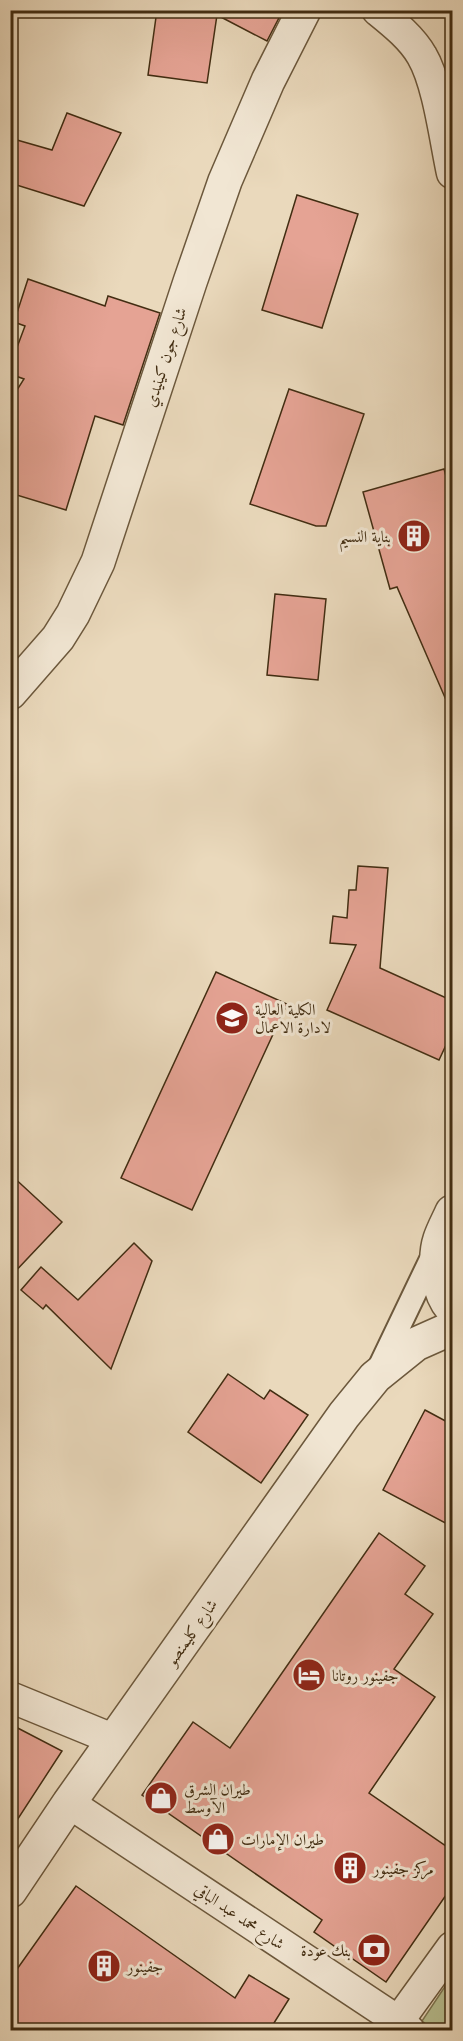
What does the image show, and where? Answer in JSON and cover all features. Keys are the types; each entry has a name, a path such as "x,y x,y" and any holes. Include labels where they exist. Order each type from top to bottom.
{"street":[{"name":"شارع جون كينيدي","path":"14,686 58,638 78,606 98,562 225,181 268,81 304,10"},
{"path":"377,10 422,56 432,79 453,173"},
{"path":"446,1227 437,1269 445,1300 453,1309"},
{"name":"شارع كليمنصو","path":"375,1377 446,1227"},
{"name":"شارع كليمنصو","path":"10,1891 344,1415 375,1377 416,1344 453,1328"},
{"path":"10,1697 115,1740"},
{"name":"شارع محمد عبد الباقي","path":"74,1797 402,2022"},
{"path":"402,2022 453,1947"}],"green space":[{"path":"452,1976 452,2030 434,2030 422,2021"}],"building":[{"path":"157,10 283,10 267,41 217,15 207,83 148,75"},
{"path":"67,113 121,133 84,206 10,183 10,138 52,150"},
{"path":"297,195 358,214 322,328 262,310"},
{"path":"28,279 105,306 108,296 160,313 123,425 95,416 66,510 10,493 10,401 24,379 10,374 10,366 25,326 14,322"},
{"path":"289,389 364,414 326,526 316,526 250,504"},
{"name":"بناية النسيم","path":"444,469 453,501 453,716 397,587 390,589 363,492"},
{"path":"275,594 326,599 318,680 267,675"},
{"path":"358,866 388,868 380,968 453,1001 453,1030 439,1060 327,1010 356,945 330,943 333,916 347,918 349,890 356,890"},
{"path":"216,972 287,1004 192,1210 121,1178"},
{"path":"10,1174 62,1222 10,1277"},
{"path":"134,1243 152,1261 111,1369 46,1305 43,1309 21,1290 41,1267 78,1300"},
{"path":"228,1374 264,1399 270,1390 308,1415 261,1483 188,1432"},
{"path":"425,1410 453,1425 453,1527 383,1490"},
{"path":"379,1533 425,1566 405,1594 433,1614 394,1669 435,1697 369,1793 453,1851 453,1885 386,1982 314,1932 322,1920 142,1795 193,1722 230,1748"},
{"path":"10,1724 62,1751 10,1831"},
{"name":"جفينور","path":"76,1886 235,1998 249,1975 289,1999 269,2031 10,2031 10,1979"}],"place":[{"name":"بناية النسيم","path":"414,536"},
{"name":"الكلية العالية لادارة الاعمال","path":"232,1018"},
{"name":"جفينور روتانا","path":"309,1675"},
{"name":"طيران الشرق الآوسط","path":"161,1798"},
{"name":"طيران الإمارات","path":"218,1839"},
{"name":"مركز جفينور","path":"350,1868"},
{"name":"بنك عودة","path":"374,1950"},
{"name":"جفينور","path":"104,1966"}]}
